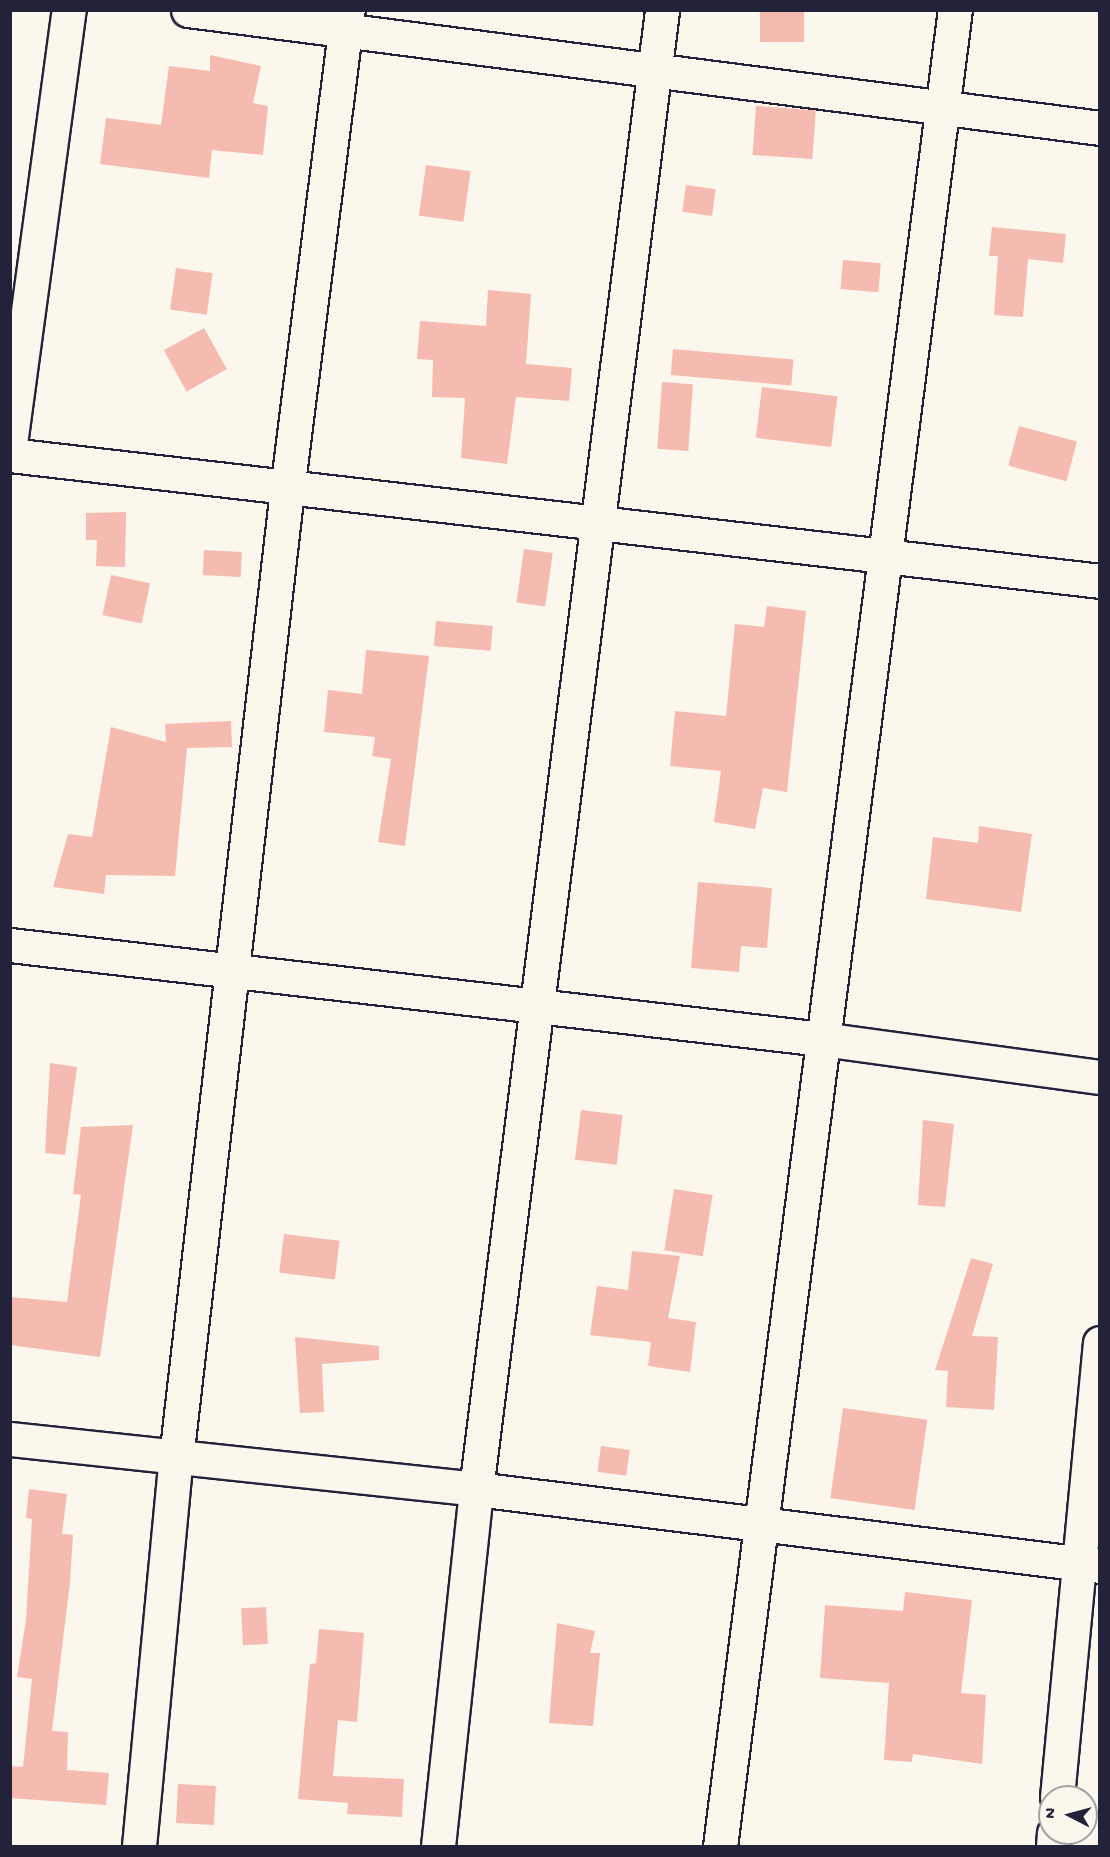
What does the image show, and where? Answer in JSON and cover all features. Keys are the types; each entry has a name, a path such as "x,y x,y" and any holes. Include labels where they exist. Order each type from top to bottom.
{"street":[{"path":"10,444 69,10"},
{"path":"188,10 346,21 654,74 1100,128"},
{"path":"438,1846 476,1489 662,10"},
{"path":"720,1846 759,1524 955,10"},
{"path":"140,1846 177,1458 287,490 346,21"},
{"path":"10,455 597,526 1100,581"},
{"path":"10,945 822,1039 1100,1077"},
{"path":"1059,1785 1088,1565 1100,1343"},
{"path":"10,1440 476,1489 1088,1565"}],"building":[{"path":"760,10 804,10 804,42 760,42"},
{"path":"210,55 261,66 253,103 268,106 263,155 212,150 209,178 100,164 106,118 161,125 169,66 210,71"},
{"path":"756,106 816,110 812,159 753,155"},
{"path":"426,165 471,171 463,222 419,216"},
{"path":"686,185 716,189 712,216 682,212"},
{"path":"992,227 1066,234 1063,263 1028,259 1023,317 994,315 998,256 989,256"},
{"path":"843,260 881,263 878,292 840,289"},
{"path":"176,268 213,273 207,315 170,310"},
{"path":"488,290 531,294 526,364 572,368 569,401 516,397 507,464 461,458 465,398 432,397 433,360 417,359 420,321 486,326"},
{"path":"204,328 227,369 187,391 164,350"},
{"path":"673,349 794,360 791,385 671,375"},
{"path":"662,382 693,384 688,451 657,449"},
{"path":"762,387 837,396 831,447 756,438"},
{"path":"1019,426 1077,442 1066,481 1008,466"},
{"path":"126,512 125,567 96,566 97,540 86,540 86,513"},
{"path":"524,549 553,553 545,607 516,602"},
{"path":"204,550 242,552 241,577 203,575"},
{"path":"111,575 150,583 142,623 102,615"},
{"path":"767,606 806,611 787,792 763,788 755,829 714,822 721,771 670,766 675,711 726,716 735,624 764,627"},
{"path":"436,621 493,626 491,651 434,646"},
{"path":"366,650 429,656 405,846 378,842 391,759 372,756 375,737 324,732 328,690 362,694"},
{"path":"231,721 232,747 187,748 175,876 106,875 104,894 53,887 68,834 92,837 111,727 166,742 165,724"},
{"path":"979,826 1032,834 1021,912 926,899 933,837 978,843"},
{"path":"698,882 772,888 767,948 741,946 739,972 691,968"},
{"path":"50,1063 77,1067 65,1155 45,1153"},
{"path":"581,1110 623,1115 617,1165 575,1160"},
{"path":"923,1120 954,1124 945,1207 918,1205"},
{"path":"133,1125 100,1357 10,1345 10,1297 67,1302 81,1195 73,1194 81,1127"},
{"path":"674,1189 713,1195 703,1256 664,1250"},
{"path":"284,1234 340,1241 335,1280 279,1273"},
{"path":"632,1251 680,1256 668,1318 696,1322 690,1372 648,1366 651,1342 590,1335 597,1286 628,1290"},
{"path":"971,1258 993,1264 972,1336 998,1337 994,1410 946,1407 948,1371 935,1370"},
{"path":"295,1337 379,1346 379,1360 322,1364 324,1412 300,1413"},
{"path":"843,1408 927,1420 915,1510 830,1498"},
{"path":"601,1446 630,1450 626,1476 597,1472"},
{"path":"29,1489 67,1494 62,1534 73,1535 70,1582 52,1731 68,1732 67,1770 109,1773 106,1805 10,1798 10,1766 23,1767 32,1679 17,1677 26,1620 32,1519 26,1518"},
{"path":"905,1592 972,1600 961,1693 986,1695 982,1764 913,1754 912,1762 884,1760 889,1683 820,1678 825,1605 903,1611"},
{"path":"266,1607 268,1644 243,1645 241,1608"},
{"path":"557,1623 595,1631 590,1653 600,1653 593,1726 549,1723"},
{"path":"319,1629 364,1633 357,1722 338,1720 333,1776 404,1779 402,1817 347,1814 348,1803 298,1799 310,1664 316,1663"},
{"path":"178,1784 216,1786 214,1825 176,1823"}]}
